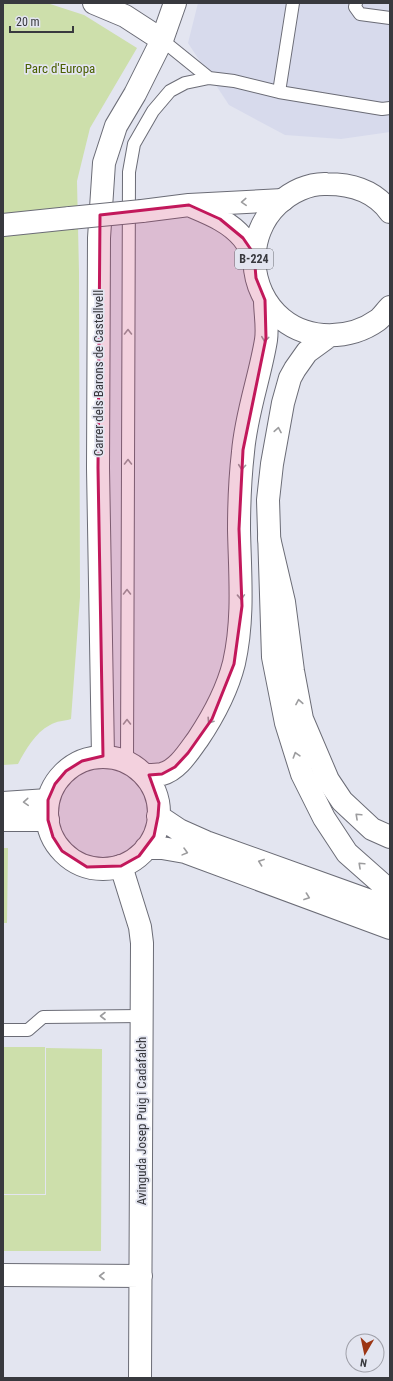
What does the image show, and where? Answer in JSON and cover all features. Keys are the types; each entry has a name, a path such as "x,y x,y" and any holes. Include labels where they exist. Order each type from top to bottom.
{"main road":[{"path":"94,3 125,16 162,40"},
{"name":"Carrer dels Barons de Castellvell","path":"103,756 98,460 99,238 104,163 116,126 135,94 162,40 174,4"},
{"name":"B-224","path":"390,193 366,191 343,184 319,184 296,191 283,200 264,220 257,237 254,254 256,278 265,300 282,319 304,332 329,336 355,332 378,320 390,307"},
{"name":"B-224","path":"366,191 378,199 390,212"},
{"name":"B-224","path":"3,224 189,205 283,200"},
{"name":"B-224","path":"189,205 220,219 232,228 243,238 254,254"},
{"path":"147,775 162,774 175,768 188,753 212,719 224,693 234,664 242,606 239,529 243,450 254,388 266,338 265,300"},
{"name":"B-224","path":"269,538 268,500 272,464 283,402 290,378 307,352 329,336"},
{"path":"269,538 284,602 293,670 302,719 328,780 342,802 372,829 390,837"},
{"path":"269,538 273,657 286,723 302,774 324,818 347,853 390,891"},
{"path":"103,756 126,761 147,775 152,784 159,804 154,836 139,856 121,866 104,869 87,866 73,860 62,851 53,837 48,810 55,784 66,771 82,761 103,756"},
{"path":"3,803 48,810"},
{"path":"3,820 48,810"},
{"path":"158,816 179,830 206,842 390,908"},
{"path":"146,848 162,848 185,852 390,928"},
{"name":"Avinguda Josep Puig i Cadafalch","path":"121,866 140,927 142,943 140,1378"},
{"path":"3,1275 140,1276"}],"lane":[{"path":"280,92 293,3"},
{"path":"356,3 355,7 360,14 390,18"},
{"path":"162,40 209,78"},
{"path":"126,761 129,172 134,144 157,106 170,92 185,83 209,78 234,81 280,92 382,109 390,108"},
{"path":"3,1030 28,1030 43,1016 142,1016"}],"highlighted area":[{"path":"189,205 220,219 243,238 254,254 256,278 265,300 266,338 243,450 239,529 242,606 234,664 212,719 188,753 175,767 162,774 149,775 159,803 158,816 154,836 139,856 121,866 87,867 62,851 53,837 48,820 48,800 55,784 66,771 82,761 103,756 98,468 100,215"}],"shaded area":[{"path":"198,3 390,3 390,132 341,139 285,135 229,105 188,43"}],"green space":[{"name":"Parc d'Europa","path":"3,3 47,3 84,15 137,48 90,128 77,181 79,272 80,597 71,719 52,724 40,732 28,747 18,764 3,765"},
{"path":"3,848 8,848 7,923 3,923"},
{"path":"3,1047 45,1047 45,1194 3,1194"},
{"path":"46,1048 102,1049 101,1251 3,1251 3,1195 46,1195"}]}
